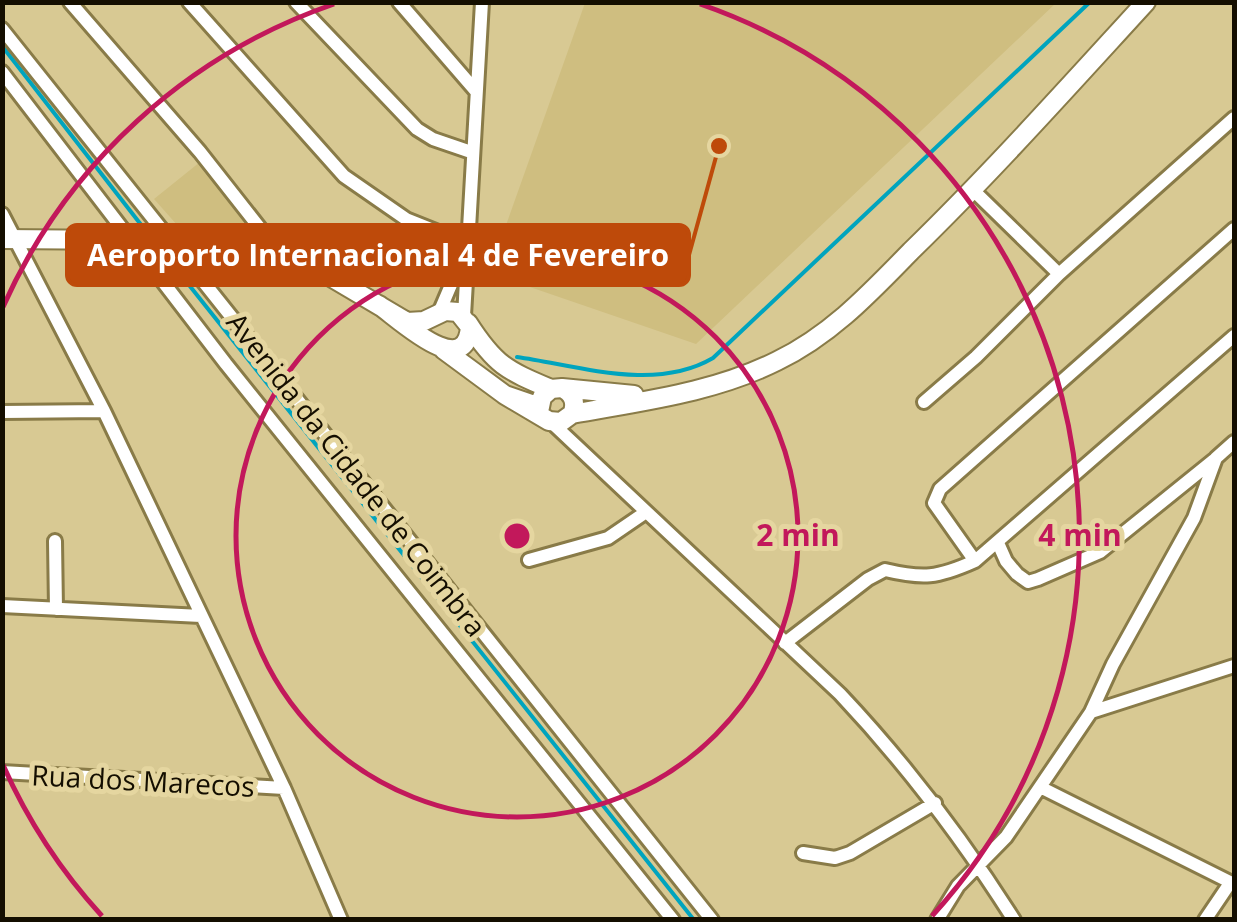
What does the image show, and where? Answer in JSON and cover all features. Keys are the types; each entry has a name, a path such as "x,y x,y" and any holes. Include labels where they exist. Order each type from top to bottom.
{"street":[{"path":"70,2 200,152 270,242 407,322 452,310 466,318 489,356 516,374 574,398 563,418"},
{"path":"188,2 344,176 406,219 465,248"},
{"path":"296,2 417,130 471,152"},
{"path":"399,2 475,90"},
{"path":"441,348 458,349 468,340 470,327 466,318 465,248 482,2"},
{"path":"379,305 505,395 563,418 709,388 778,361 817,340 842,320 973,190 1146,2"},
{"name":"Avenida da Cidade de Coimbra","path":"2,28 712,920"},
{"name":"Avenida da Cidade de Coimbra","path":"2,72 135,238 226,364 673,920"},
{"path":"924,402 976,357 1058,274 1234,118"},
{"path":"973,190 1058,274"},
{"path":"2,214 8,239 104,411 284,788 341,920"},
{"path":"975,562 934,504 940,489 1234,228"},
{"path":"8,239 270,242"},
{"path":"441,348 430,330 465,248"},
{"path":"785,643 884,570 903,577 930,576 975,562 1234,336"},
{"path":"505,395 540,407 542,396 556,389 635,396 709,388"},
{"path":"2,412 104,411"},
{"path":"563,418 586,454 876,732 935,803 1014,920"},
{"path":"998,543 1006,561 1028,582 1069,567 1130,531 1234,442"},
{"path":"936,920 958,886 1006,838 1091,712 1113,664 1194,518 1216,458"},
{"path":"528,560 608,538 646,512"},
{"path":"56,541 56,609"},
{"path":"2,606 201,616"},
{"path":"1091,712 1234,666"},
{"name":"Rua dos Marecos","path":"2,772 284,788"},
{"path":"1042,788 1232,884 1205,920"},
{"path":"803,853 835,858 850,853 935,803"}],"shaded area":[{"path":"585,2 1056,3 696,344 489,273"},
{"path":"200,162 249,222 242,229 178,226 154,199"}],"waterway":[{"path":"517,357 642,375 691,368 713,358 1090,2"},
{"path":"2,46 149,235"},
{"path":"158,246 694,920"}],"place":[{"name":"Aeroporto Internacional 4 de Fevereiro","path":"719,146"}]}
